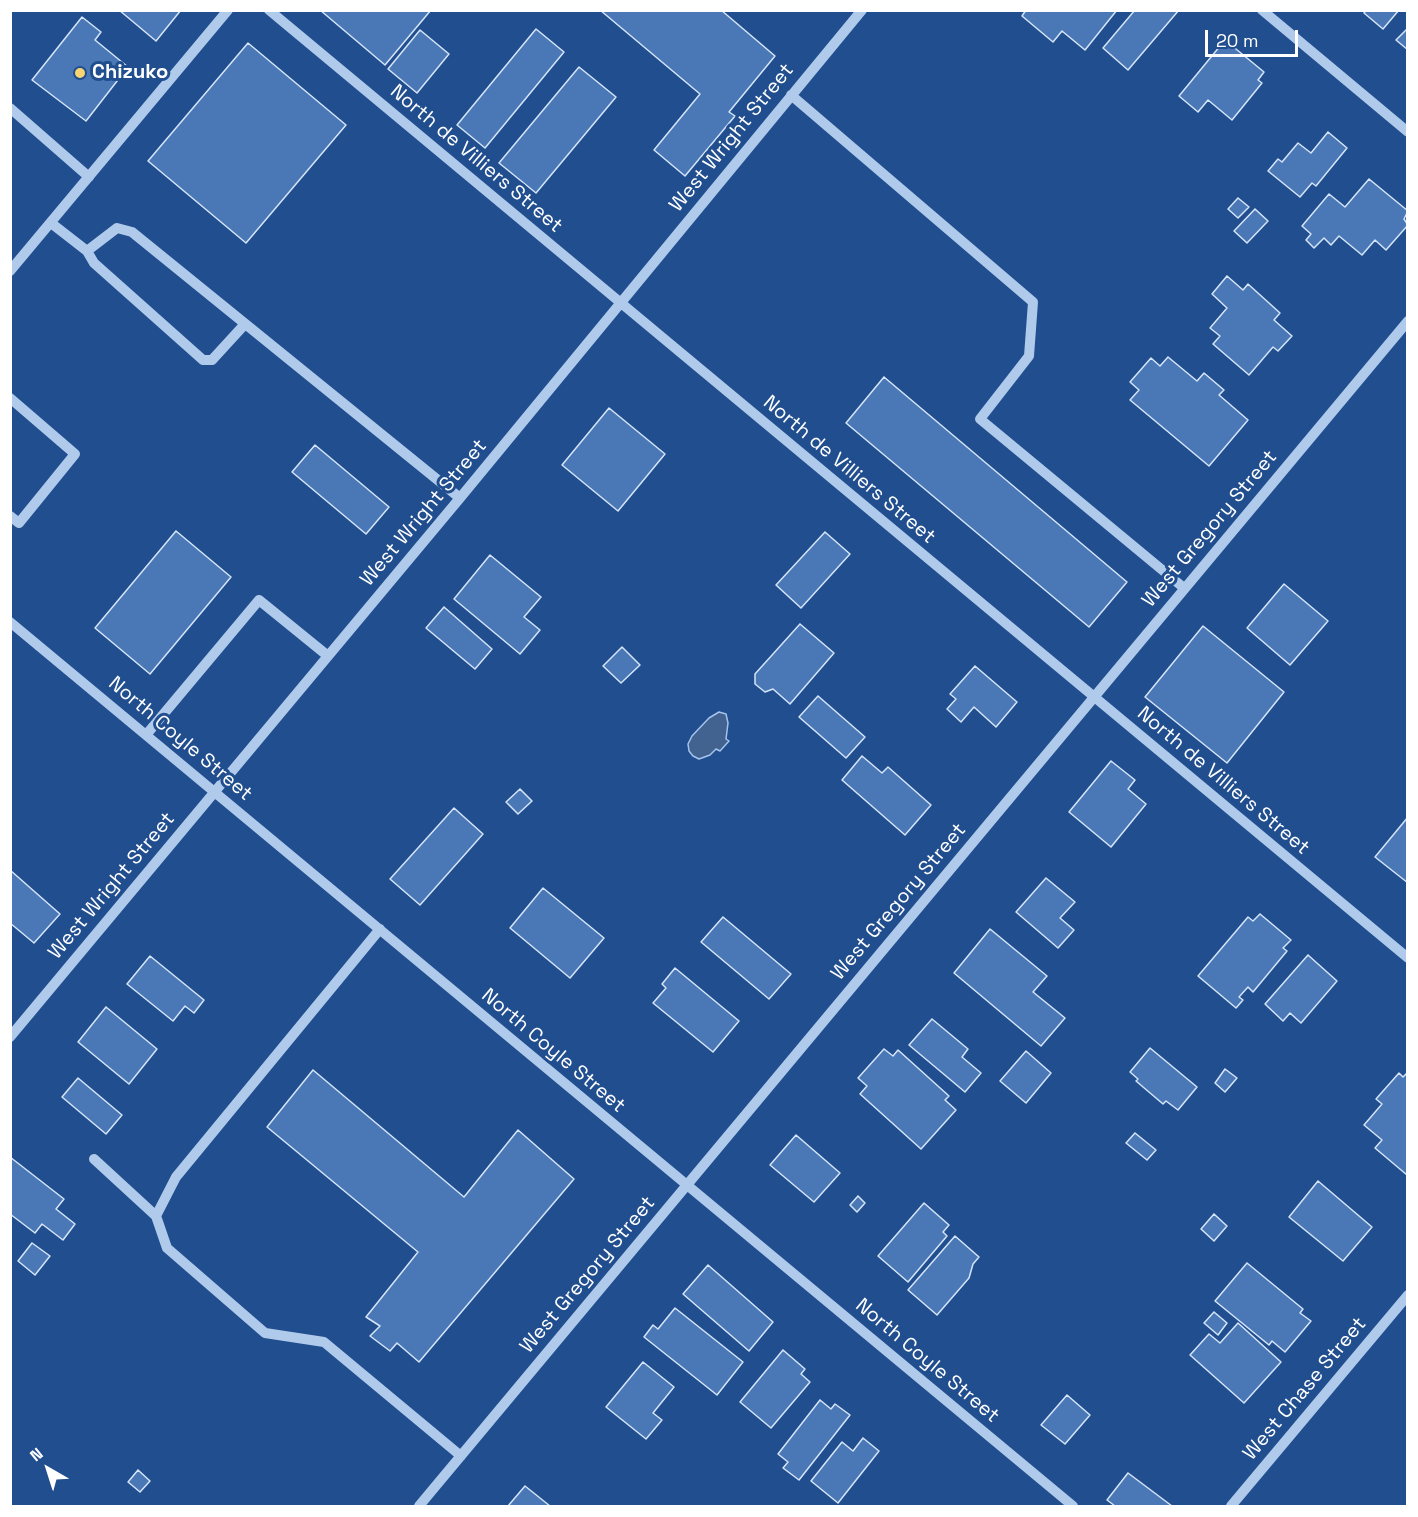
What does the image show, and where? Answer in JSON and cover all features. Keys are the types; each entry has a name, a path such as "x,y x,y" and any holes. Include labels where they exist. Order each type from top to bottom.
{"street":[{"path":"10,272 228,10"},
{"name":"North de Villiers Street","path":"269,10 1407,958"},
{"name":"West Wright Street","path":"10,1037 460,498 862,10"},
{"path":"1262,10 1407,132"},
{"path":"791,95 1032,303 1029,356 980,419 1184,588"},
{"path":"10,108 89,177"},
{"path":"51,223 87,251 94,263 203,360 212,360 245,324"},
{"path":"87,251 117,228 132,232 460,498"},
{"name":"West Gregory Street","path":"419,1506 1407,321"},
{"path":"10,398 75,454 19,523 10,516"},
{"path":"146,735 259,600 328,656"},
{"name":"North Coyle Street","path":"10,622 1073,1506"},
{"path":"156,1216 176,1177 380,929"},
{"path":"94,1159 156,1216 167,1248 265,1333 324,1342 461,1456"},
{"name":"West Chase Street","path":"1231,1506 1407,1295"}],"water":[{"path":"719,712 726,714 728,723 726,739 729,741 720,751 716,749 710,755 699,759 693,756 688,744 692,736 709,718"}],"building":[{"path":"119,10 181,10 156,41"},
{"path":"320,10 431,10 385,65"},
{"path":"600,10 721,10 775,56 729,112 735,116 685,176 654,150 700,94"},
{"path":"1026,10 1117,10 1085,50 1062,31 1053,42 1022,16"},
{"path":"1135,10 1179,10 1128,70 1103,48"},
{"path":"1366,10 1399,10 1383,29 1364,13"},
{"name":"Chizuko","path":"82,17 101,32 95,40 128,67 86,121 32,80"},
{"path":"1408,28 1408,50 1396,40"},
{"path":"536,29 564,52 485,148 457,125"},
{"path":"420,30 449,54 417,93 388,69"},
{"path":"1225,40 1264,72 1258,80 1262,83 1232,120 1208,100 1198,112 1179,96"},
{"path":"248,43 346,125 246,243 148,161"},
{"path":"579,67 616,97 536,193 499,163"},
{"path":"1328,132 1347,148 1316,186 1312,183 1300,197 1268,171 1278,159 1282,162 1298,143 1311,153"},
{"path":"1369,179 1408,211 1404,219 1408,225 1386,250 1375,240 1362,255 1339,236 1331,245 1324,238 1314,248 1306,240 1311,234 1302,226 1329,194 1345,207"},
{"path":"1238,198 1249,207 1238,218 1228,209"},
{"path":"1255,209 1268,221 1247,243 1234,231"},
{"path":"1227,276 1243,290 1248,284 1280,313 1274,320 1292,336 1278,351 1273,347 1249,375 1213,344 1220,336 1210,328 1227,308 1212,294"},
{"path":"1168,357 1197,381 1204,373 1224,390 1219,395 1248,420 1209,466 1130,400 1139,390 1130,382 1151,358 1160,366"},
{"path":"884,377 1127,582 1089,627 846,423"},
{"path":"609,408 665,454 618,511 562,465"},
{"path":"315,445 389,507 366,534 292,472"},
{"path":"176,531 231,577 150,674 95,628"},
{"path":"825,532 850,554 801,608 776,585"},
{"path":"490,555 541,597 524,617 540,630 520,654 454,599"},
{"path":"1284,584 1328,621 1290,665 1247,628"},
{"path":"444,607 492,649 475,669 426,628"},
{"path":"800,624 834,653 790,704 773,689 765,692 755,684 755,674"},
{"path":"1203,626 1284,692 1227,763 1145,697"},
{"path":"622,647 640,665 621,683 603,666"},
{"path":"975,666 1017,702 996,727 974,707 961,722 947,709 956,699 950,694"},
{"path":"818,696 865,737 846,758 799,717"},
{"path":"862,756 882,773 888,767 931,805 905,835 842,780"},
{"path":"1111,761 1135,780 1128,789 1146,804 1111,847 1069,812"},
{"path":"520,789 532,801 518,814 506,802"},
{"path":"454,808 483,834 420,905 390,879"},
{"path":"1408,817 1408,883 1375,857"},
{"path":"10,870 60,914 34,943 10,923"},
{"path":"1046,878 1075,902 1060,918 1074,930 1058,948 1016,912"},
{"path":"543,888 604,938 570,978 510,928"},
{"path":"1260,914 1291,940 1283,948 1287,951 1253,992 1248,987 1239,997 1243,1000 1236,1008 1198,976 1248,917 1253,921"},
{"path":"723,917 791,974 769,999 701,942"},
{"path":"990,929 1047,976 1033,992 1065,1018 1041,1046 954,973"},
{"path":"1308,955 1337,981 1301,1023 1290,1013 1283,1021 1265,1004"},
{"path":"150,956 204,1000 194,1013 185,1006 173,1021 127,984"},
{"path":"675,968 739,1021 713,1052 653,1003 666,988 662,984"},
{"path":"106,1007 157,1049 129,1084 78,1042"},
{"path":"932,1019 968,1049 962,1057 981,1073 965,1092 909,1045"},
{"path":"1150,1048 1197,1087 1178,1110 1166,1101 1163,1104 1136,1081 1138,1079 1130,1072"},
{"path":"884,1049 893,1056 898,1050 949,1096 945,1100 956,1110 921,1149 860,1094 867,1086 858,1078"},
{"path":"1026,1051 1051,1073 1026,1103 1000,1081"},
{"path":"1225,1069 1237,1078 1225,1092 1215,1083"},
{"path":"313,1070 464,1197 518,1130 574,1179 419,1362 397,1343 390,1351 370,1336 380,1326 366,1317 418,1252 267,1127"},
{"path":"1408,1072 1407,1175 1375,1148 1382,1140 1364,1125 1382,1104 1376,1099 1399,1073 1403,1077"},
{"path":"78,1078 122,1115 106,1134 62,1097"},
{"path":"1135,1133 1156,1150 1147,1160 1126,1143"},
{"path":"796,1135 840,1173 814,1202 770,1165"},
{"path":"10,1157 64,1199 56,1209 75,1224 63,1240 42,1224 35,1233 10,1214"},
{"path":"1318,1181 1372,1227 1343,1261 1289,1217"},
{"path":"858,1196 865,1203 857,1212 850,1205"},
{"path":"924,1203 949,1225 943,1232 947,1236 908,1282 878,1256"},
{"path":"1214,1214 1227,1226 1214,1241 1201,1229"},
{"path":"955,1236 979,1257 973,1264 969,1278 937,1315 908,1290"},
{"path":"32,1243 50,1256 35,1275 18,1261"},
{"path":"1247,1263 1303,1309 1300,1313 1311,1321 1285,1352 1272,1341 1269,1345 1215,1301"},
{"path":"708,1265 773,1322 749,1351 683,1294"},
{"path":"675,1308 743,1362 717,1395 644,1337 653,1325 658,1329"},
{"path":"1214,1312 1227,1323 1218,1335 1204,1323"},
{"path":"1238,1323 1281,1362 1244,1403 1190,1355 1209,1334 1220,1343"},
{"path":"783,1350 805,1369 801,1374 810,1382 771,1428 740,1402"},
{"path":"643,1362 674,1387 653,1413 662,1420 646,1439 606,1407"},
{"path":"1067,1395 1090,1415 1065,1444 1041,1425"},
{"path":"820,1400 831,1409 835,1404 850,1415 799,1480 783,1468 788,1462 778,1454"},
{"path":"863,1438 879,1451 838,1503 811,1481 842,1442 853,1451"},
{"path":"138,1470 150,1481 140,1492 128,1482"},
{"path":"1128,1473 1172,1506 1115,1506 1107,1500"},
{"path":"525,1486 550,1506 508,1506"}],"place":[{"name":"Chizuko","path":"80,73"}]}
